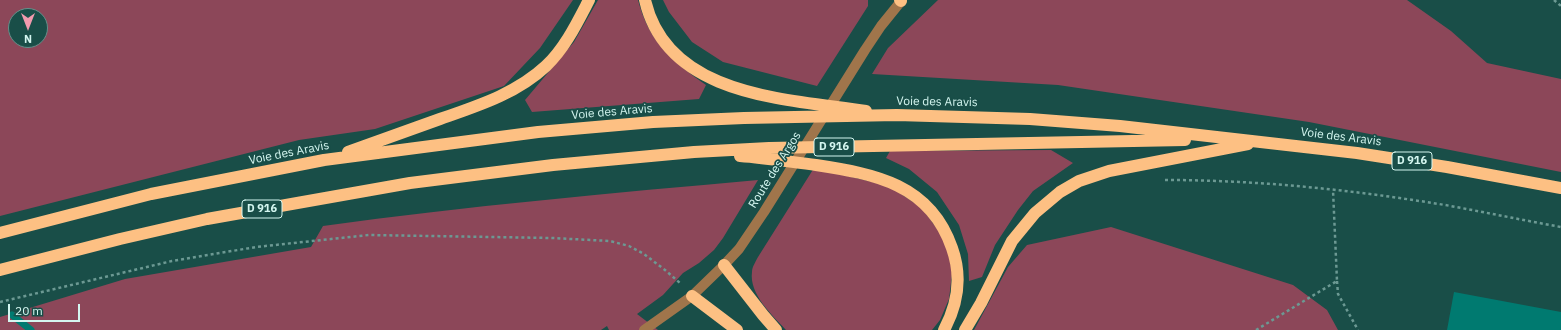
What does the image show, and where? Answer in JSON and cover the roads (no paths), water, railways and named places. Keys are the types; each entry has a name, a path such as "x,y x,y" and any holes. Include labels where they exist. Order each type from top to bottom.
{"highway":[{"path":"324,160 482,104 519,86 547,65 572,32 590,0"},
{"path":"645,0 654,28 661,38 682,60 707,77 737,88 772,97 897,115"},
{"name":"Voie des Aravis","path":"0,233 151,194 324,160 538,132 653,122 744,118 897,115 1030,119 1120,126 1357,153 1440,165 1561,188"},
{"name":"Voie des Aravis","path":"0,270 120,239 207,219 402,184 553,165 694,152 769,148 1234,139"},
{"path":"965,330 1016,236 1035,213 1064,189 1079,181 1109,171 1261,142"},
{"path":"694,152 762,157 839,169 888,181 908,192 938,220 950,241 955,259 958,277 957,294 944,330"},
{"path":"724,265 776,330"},
{"path":"692,296 737,330"}],"street":[{"name":"Route des Argos","path":"644,330 692,296 739,249 764,212 865,50 901,0"}],"water":[{"path":"1454,292 1561,312 1561,330 1447,330"}],"waterway":[{"path":"12,315 31,330"}]}
